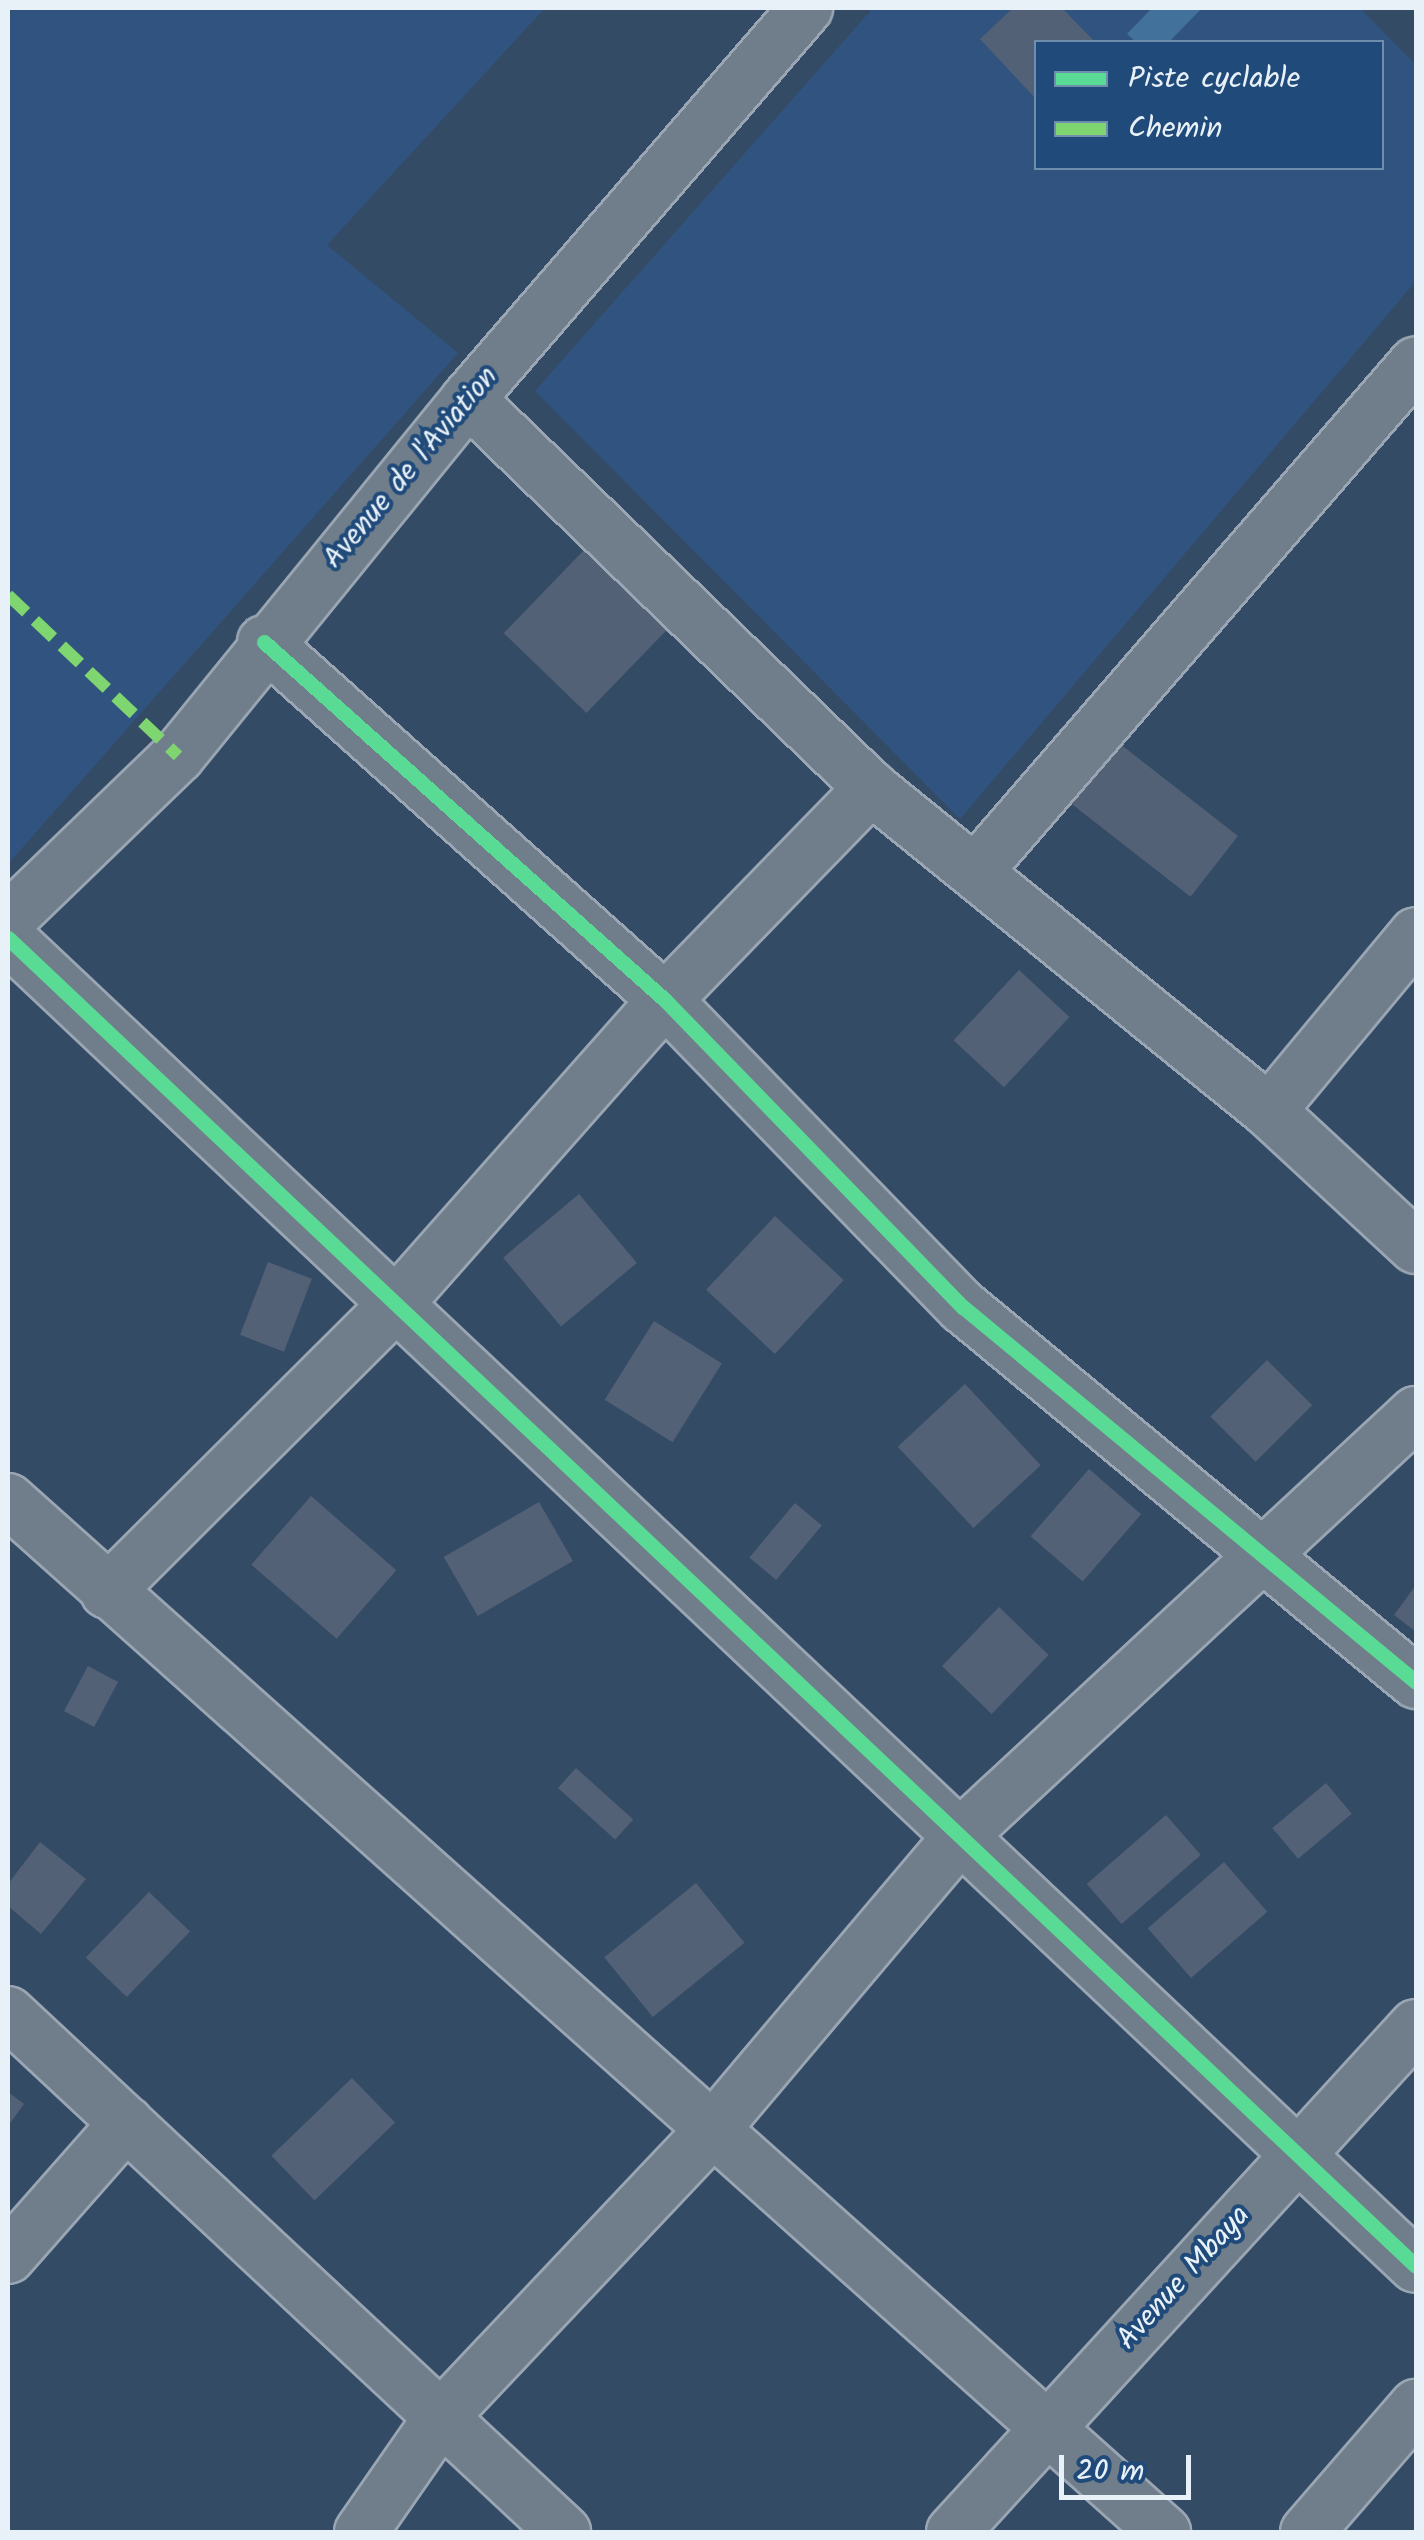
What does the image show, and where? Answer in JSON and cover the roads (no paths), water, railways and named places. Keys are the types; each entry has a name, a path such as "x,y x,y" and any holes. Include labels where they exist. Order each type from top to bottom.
{"street":[{"name":"Avenue de l'Aviation","path":"8,920 178,756 264,642 468,399 806,8"},
{"path":"975,872 1416,363"},
{"path":"468,399 871,788 1269,1111 1416,1247"},
{"path":"264,642 665,1000 962,1308 1416,1682"},
{"path":"107,1592 395,1305 665,1000 871,788"},
{"path":"1269,1111 1416,934"},
{"path":"8,938 1416,2266"},
{"path":"361,2532 441,2417 712,2130 961,1835 1416,1413"},
{"path":"8,1500 1164,2532"},
{"path":"8,2013 564,2532"},
{"name":"Avenue Mbaya","path":"953,2532 1416,2026"},
{"path":"8,2258 126,2123"},
{"path":"1307,2532 1416,2406"}]}
